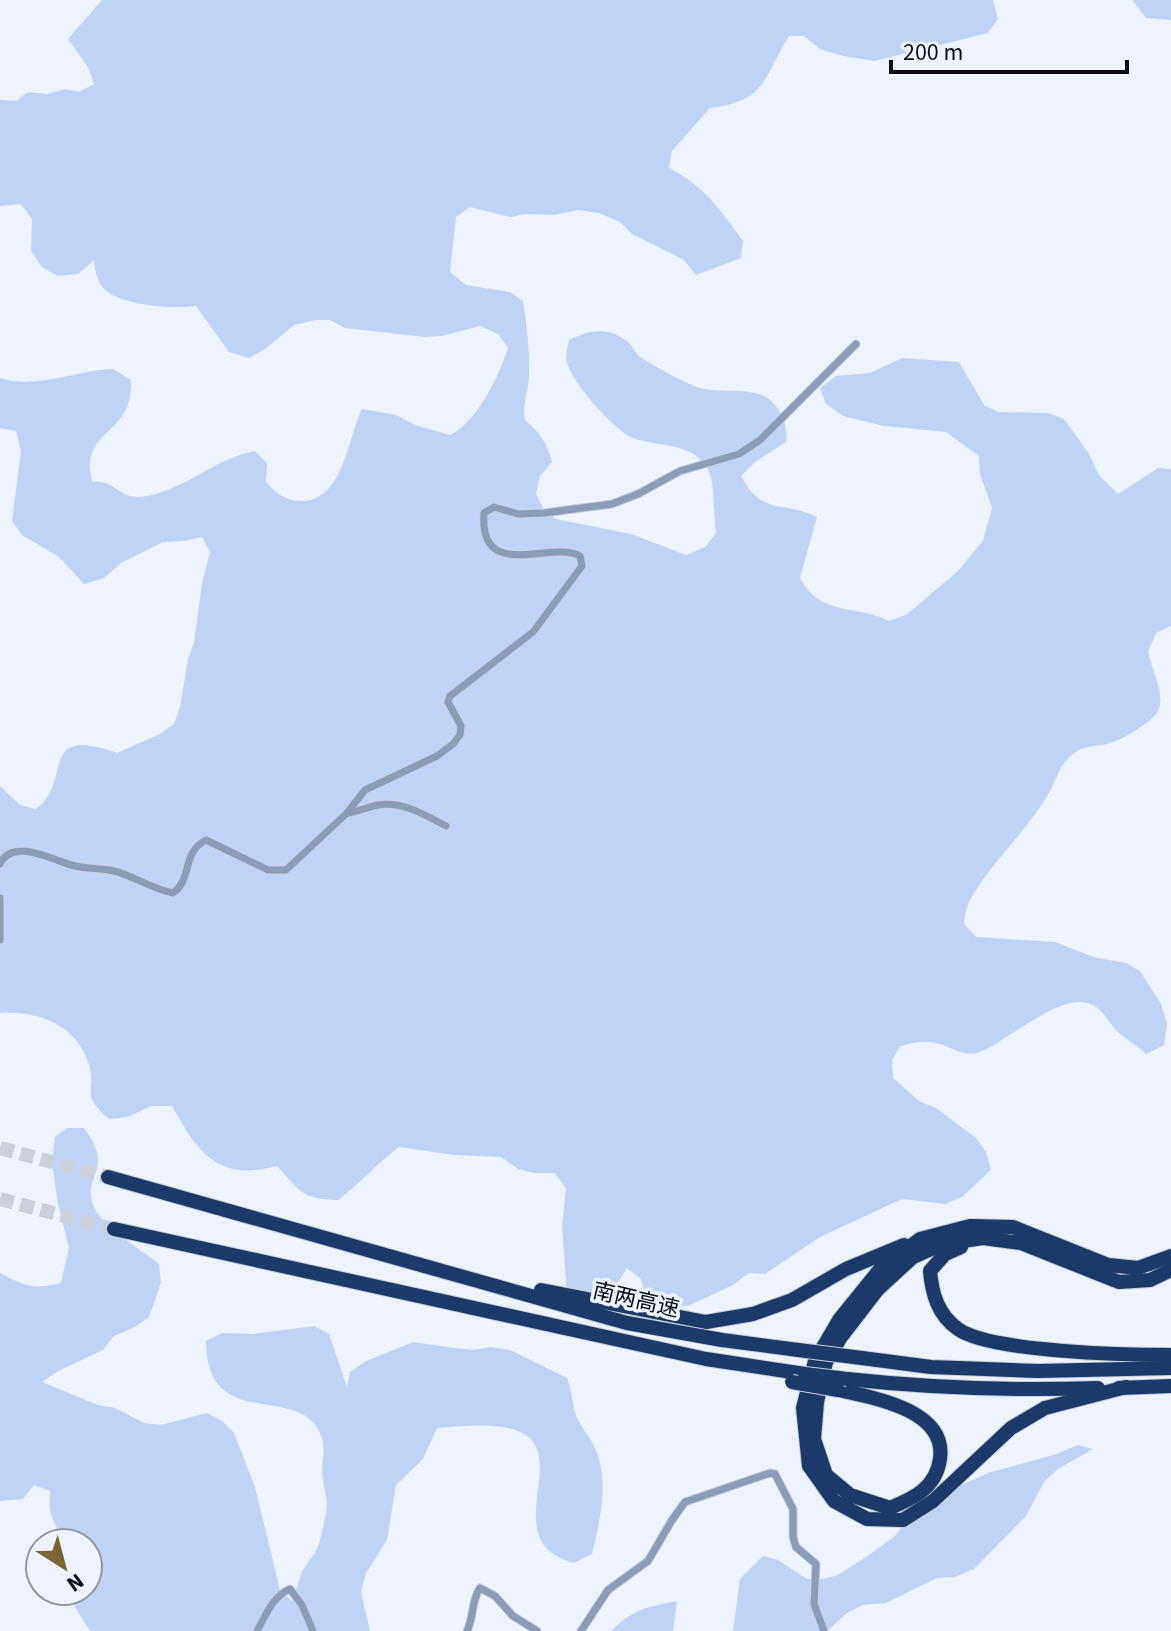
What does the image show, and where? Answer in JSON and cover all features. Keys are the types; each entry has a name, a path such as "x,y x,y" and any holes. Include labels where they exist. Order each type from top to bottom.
{"highway":[{"name":"南两高速","path":"108,1177 627,1323 722,1340 931,1367 1038,1371 1171,1368"},
{"path":"427,1267 706,1322 753,1314 792,1300 846,1269 920,1239 970,1226 984,1232"},
{"path":"842,1385 905,1409 931,1426 942,1445 939,1469 930,1485 915,1498 890,1508 850,1495 826,1475 814,1439 817,1402 826,1362 841,1337 878,1289 913,1257 942,1244 1013,1227 1119,1282 1150,1280 1171,1270"},
{"name":"南两高速","path":"114,1229 706,1359 842,1385"},
{"path":"984,1232 945,1254 930,1271 932,1292 942,1314 960,1331 987,1341 1039,1348 1171,1355"},
{"path":"920,1239 881,1268 839,1320 815,1361 803,1408 809,1466 834,1501 867,1519 903,1520 933,1501 1011,1428 1045,1408 1126,1387"},
{"path":"1088,1264 1138,1268 1171,1256"},
{"path":"842,1385 1002,1389 1171,1386"}],"street":[{"path":"0,864 12,853 32,852 75,866 115,871 173,893 182,885 189,856 196,846 206,840 268,870 286,870 347,813 365,790 437,756 453,744 460,735 461,726 448,702 450,696 533,632 582,566 580,556 572,552 529,556 501,551 490,542 485,532 484,513 487,509 494,507 518,514 544,513 612,504 680,471 739,454 760,440 856,344"},
{"path":"347,813 379,805 397,806 416,810 446,826"},
{"path":"0,898 0,940"},
{"path":"581,1631 608,1590 648,1561 685,1502 770,1473 775,1474 793,1509 796,1547 816,1564 814,1604 824,1631"},
{"path":"467,1631 474,1596 480,1588 495,1596 513,1616 537,1631"},
{"path":"257,1631 273,1602 290,1589 302,1605 313,1631"}],"shaded area":[{"path":"102,0 993,0 998,19 988,33 874,61 820,49 804,36 789,36 762,85 754,93 729,105 710,108 672,151 669,168 702,190 719,209 743,241 741,258 696,275 684,260 632,234 620,222 599,213 578,210 554,215 510,217 470,207 456,217 450,272 466,285 510,292 523,301 529,358 525,420 542,438 552,462 540,476 536,494 544,510 556,519 631,534 686,555 705,547 716,533 711,480 699,458 682,449 642,441 625,433 593,403 569,367 566,358 569,340 585,333 609,332 624,339 642,358 692,385 756,393 775,404 785,423 786,442 755,462 741,476 749,489 766,503 817,517 800,578 818,599 840,608 889,621 906,615 957,572 983,541 992,508 980,474 979,456 946,432 884,426 843,416 826,404 820,388 836,376 870,373 902,358 959,362 984,405 998,412 1048,413 1064,419 1088,452 1099,475 1118,494 1158,468 1171,469 1171,626 1156,633 1148,651 1159,689 1158,711 1128,735 1107,744 1081,749 1069,758 1042,805 973,895 964,924 976,937 1055,942 1093,957 1126,963 1140,971 1161,1004 1167,1024 1164,1045 1146,1054 1118,1032 1097,1008 1083,1002 1049,1011 977,1053 961,1052 932,1042 900,1046 892,1060 893,1078 919,1101 936,1108 976,1138 986,1152 991,1170 962,1197 945,1204 902,1199 820,1237 765,1274 749,1273 733,1285 688,1306 665,1307 645,1297 641,1279 627,1268 605,1296 567,1294 562,1225 566,1189 555,1173 518,1169 501,1157 454,1155 399,1147 338,1200 317,1198 303,1192 277,1166 239,1170 212,1160 191,1137 172,1106 151,1106 128,1117 109,1119 94,1104 89,1065 83,1051 66,1030 28,1014 0,1013 0,786 20,805 36,809 47,797 66,751 76,746 92,746 117,753 160,734 174,724 194,643 202,583 210,552 202,537 163,542 121,563 104,578 84,584 59,557 22,535 12,521 21,451 16,431 0,428 0,378 41,381 113,369 131,380 126,409 93,450 90,464 92,481 108,484 130,496 153,495 225,461 255,451 267,463 266,482 287,499 304,501 317,498 336,479 362,409 396,415 415,425 450,435 460,429 478,409 499,372 508,348 498,334 480,326 442,336 424,337 345,328 330,320 315,320 294,325 264,350 249,358 229,352 196,306 148,305 112,295 100,283 94,260 78,274 58,276 42,267 31,251 32,219 21,204 0,206 0,100 16,101 28,92 47,94 65,89 79,92 94,84 88,67 68,39"},
{"path":"1132,0 1171,0 1171,20 1146,18"},
{"path":"67,1128 84,1128 97,1154 98,1163 91,1186 93,1205 112,1229 159,1264 161,1283 149,1317 114,1336 103,1350 42,1382 98,1405 115,1408 144,1423 161,1425 207,1413 222,1421 234,1433 255,1487 280,1590 292,1601 302,1572 319,1545 325,1517 323,1442 319,1431 307,1417 236,1397 221,1387 210,1369 206,1341 222,1333 253,1334 314,1326 329,1334 347,1387 350,1372 366,1361 413,1342 474,1350 490,1347 510,1350 567,1378 576,1415 595,1448 602,1474 602,1501 592,1554 574,1563 550,1552 539,1535 536,1516 539,1455 531,1439 503,1427 437,1428 423,1459 396,1485 387,1540 366,1573 361,1592 370,1631 90,1631 75,1607 104,1607 104,1527 56,1527 51,1514 50,1491 34,1485 23,1499 0,1501 0,1273 29,1286 61,1283 69,1248 52,1163 55,1137"},
{"path":"1078,1445 1093,1449 1058,1469 1044,1482 1026,1516 974,1569 955,1577 937,1578 886,1603 863,1605 847,1613 827,1631 733,1631 740,1579 763,1556 778,1560 807,1579 838,1575 961,1485 991,1472"},
{"path":"677,1601 673,1631 611,1631 641,1610"}],"tunnel":[{"path":"0,1148 108,1177"},
{"path":"0,1199 114,1229"}]}
